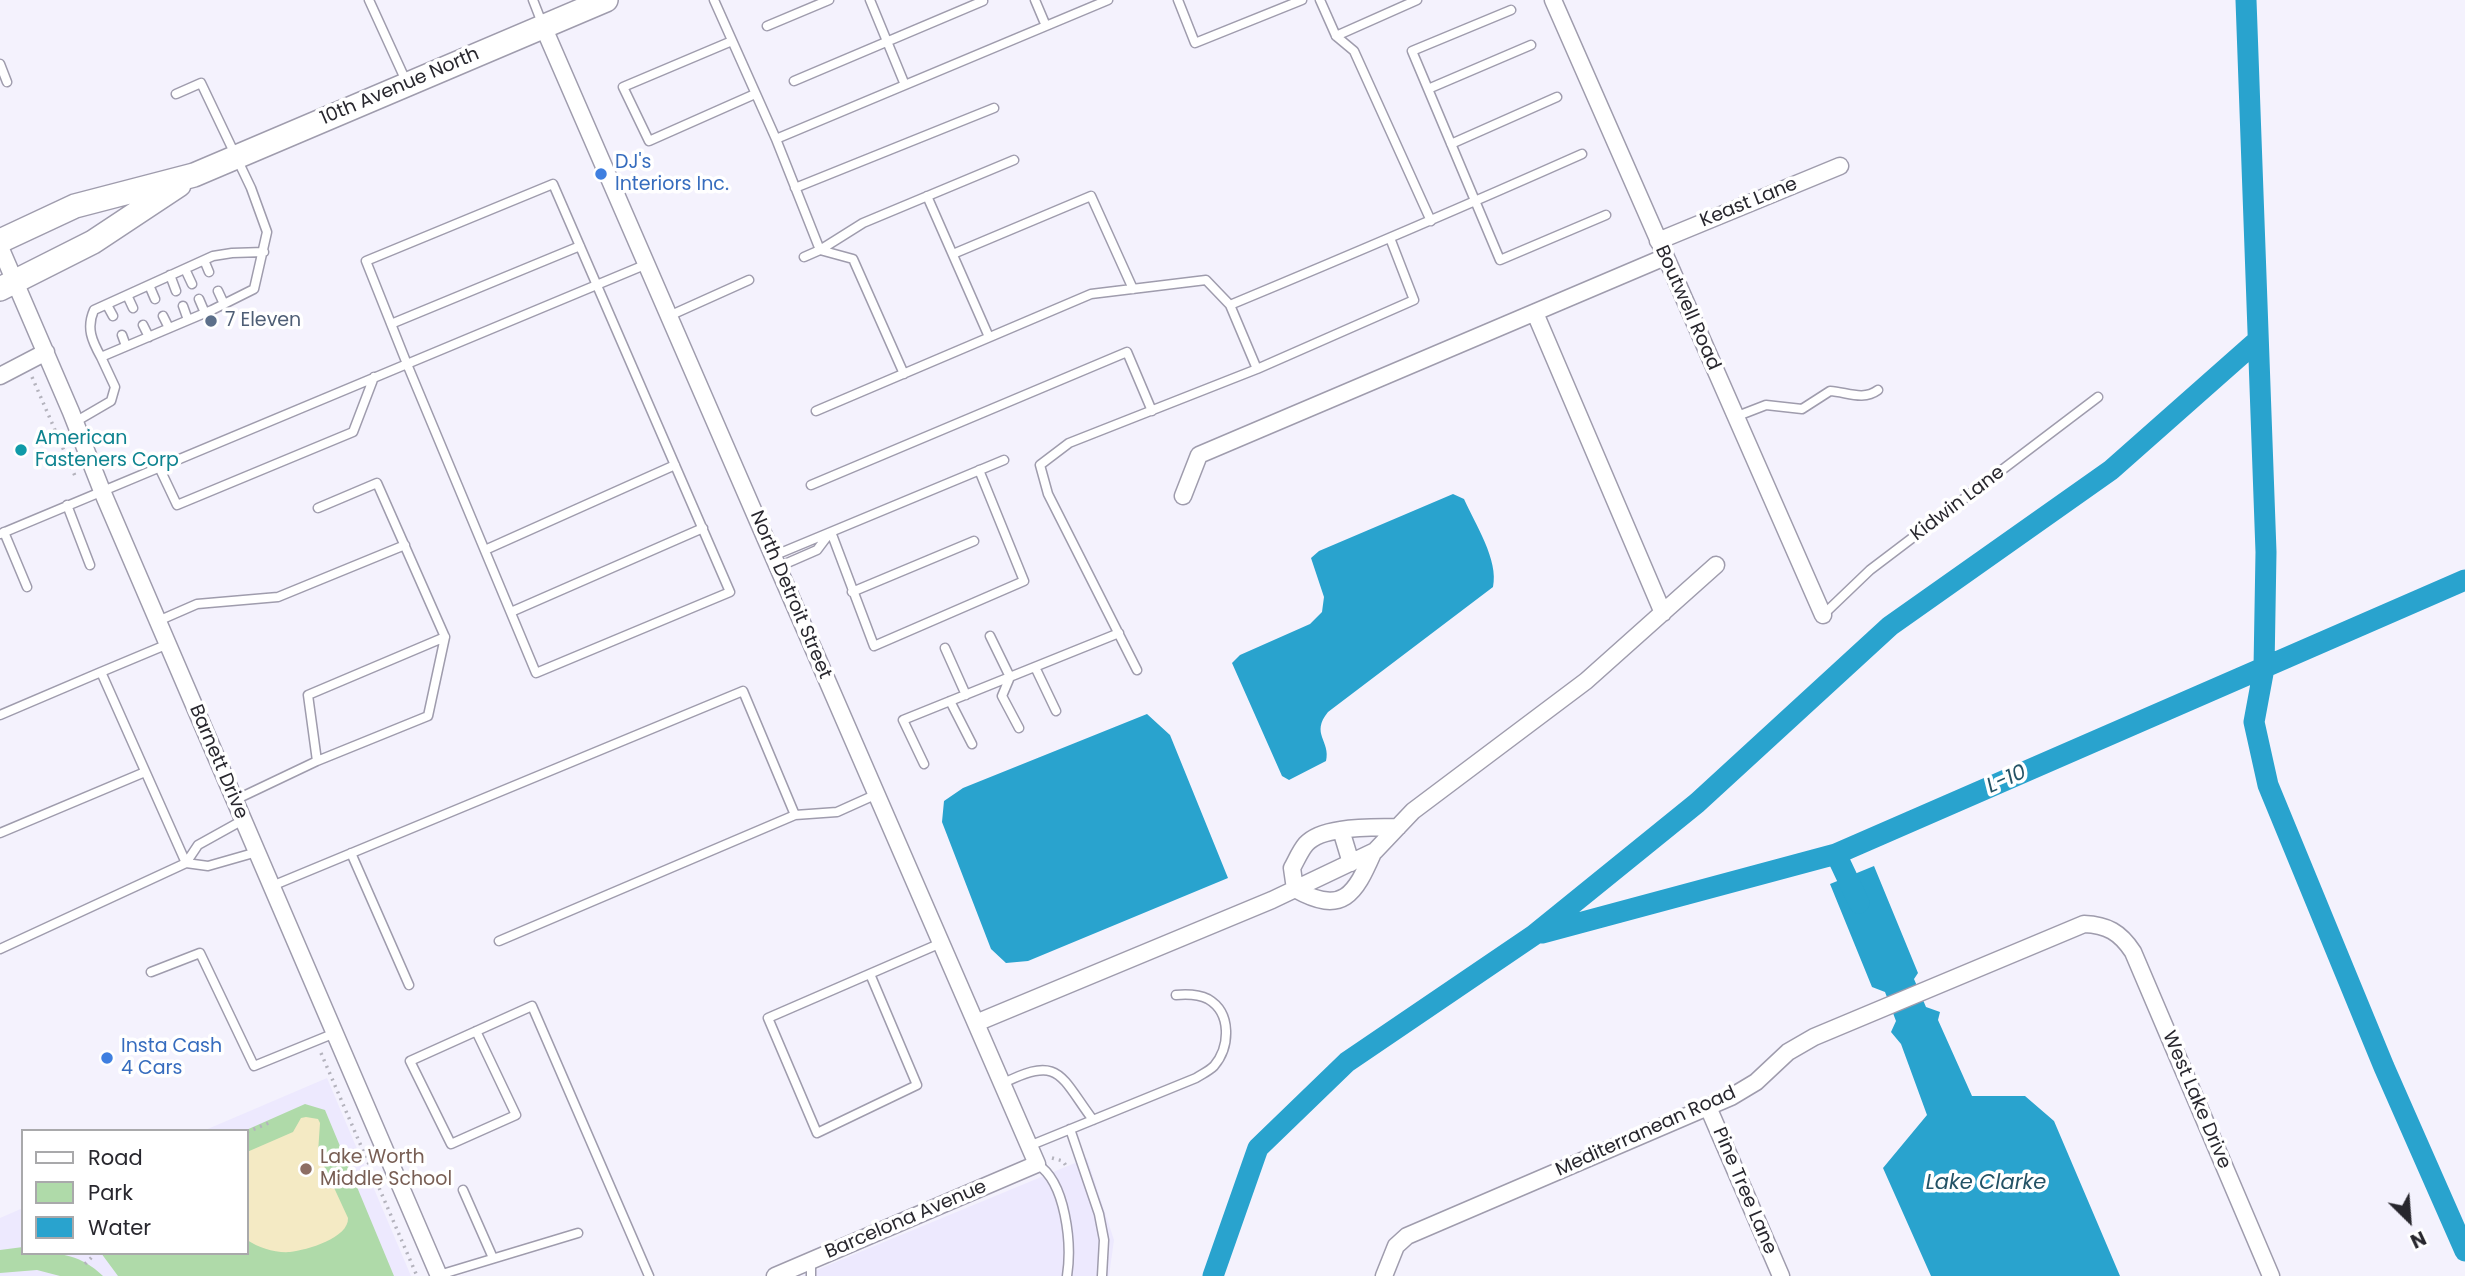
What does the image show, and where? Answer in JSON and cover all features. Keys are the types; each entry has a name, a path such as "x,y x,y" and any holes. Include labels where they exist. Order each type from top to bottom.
{"street":[{"name":"10th Avenue North","path":"0,240 75,206 194,175 606,0"},
{"name":"Boutwell Road","path":"1553,0 1823,615"},
{"name":"North Detroit Street","path":"543,26 1037,1164"},
{"name":"Keast Lane","path":"1658,241 1840,166"},
{"name":"10th Avenue North","path":"7,285 93,242 194,175"},
{"name":"Barnett Drive","path":"0,247 7,285 46,352 102,491 439,1275"},
{"path":"1183,496 1199,455 1665,257"},
{"path":"1535,313 1663,613"},
{"path":"0,376 46,352"},
{"path":"1398,827 1341,830 1323,834 1307,842 1292,868 1296,889 1305,895 1332,902 1345,897 1358,886 1373,853 1398,827 1413,811 1586,681 1716,565"},
{"path":"1341,830 1351,863"},
{"path":"976,1023 1296,889 1373,853"},
{"name":"Mediterranean Road","path":"1384,1276 1396,1246 1407,1236 1731,1097 1756,1082 1801,1044 2084,924 2099,924 2113,930"},
{"name":"West Lake Drive","path":"2113,930 2133,951 2271,1276"},
{"name":"Pine Tree Lane","path":"1708,1107 1781,1276"},
{"name":"Barcelona Avenue","path":"775,1276 811,1268 1037,1164"}],"lane":[{"path":"369,0 407,84"},
{"path":"533,0 543,26"},
{"path":"714,0 776,139 820,250"},
{"path":"767,26 830,0"},
{"path":"870,0 905,85"},
{"path":"1035,0 1046,26"},
{"path":"776,139 1108,0"},
{"path":"1178,0 1195,43 1302,0"},
{"path":"1320,0 1336,36 1354,51 1431,221"},
{"path":"1336,36 1417,0"},
{"path":"794,81 983,1"},
{"path":"1511,10 1412,51 1500,260 1606,215"},
{"path":"732,41 624,87 649,141 755,94"},
{"path":"1428,89 1531,45"},
{"path":"0,64 7,82"},
{"path":"101,357 254,289 267,232 251,188 201,83 176,94"},
{"path":"1451,144 1557,97"},
{"path":"795,188 994,108"},
{"path":"1230,305 1582,154"},
{"path":"804,257 863,223 1014,160"},
{"path":"553,184 580,246 730,592 536,673 366,261 553,184"},
{"path":"927,196 989,337"},
{"path":"953,254 1091,196 1133,289"},
{"path":"1137,670 1048,494 1040,465 1069,443 1257,369 1414,300 1390,238"},
{"path":"391,324 580,246"},
{"path":"820,250 853,259 904,374"},
{"path":"75,422 111,401 115,387 90,338 89,321 94,310 204,260 232,253 264,252"},
{"path":"204,260 209,272"},
{"path":"26,587 2,533 647,264"},
{"path":"184,269 191,284"},
{"path":"170,275 176,290"},
{"path":"669,316 749,280"},
{"path":"816,411 1091,294 1206,280 1230,305 1257,369"},
{"path":"149,285 155,299"},
{"path":"218,291 223,304"},
{"path":"128,295 134,308"},
{"path":"198,299 205,313"},
{"path":"107,304 113,316"},
{"path":"183,306 188,320"},
{"path":"163,316 169,328"},
{"path":"143,325 149,337"},
{"path":"122,335 126,346"},
{"path":"811,485 1127,352 1152,411"},
{"path":"159,467 177,505 353,432 374,377"},
{"path":"1735,417 1766,405 1802,409 1830,391 1862,397 1870,396 1878,390"},
{"name":"Kidwin Lane","path":"1823,615 1870,570 2098,397"},
{"path":"776,561 831,532 1004,460"},
{"path":"485,550 675,465"},
{"path":"831,532 874,646 1024,581 979,470"},
{"path":"235,800 317,761 428,716 445,637 377,483 318,508"},
{"path":"67,505 90,565"},
{"path":"511,612 703,528"},
{"path":"776,561 817,550 831,532"},
{"path":"852,592 974,541"},
{"path":"158,621 197,604 278,597 405,545"},
{"path":"924,764 903,720 1119,633"},
{"path":"990,636 1010,677 1002,696 1019,728"},
{"path":"317,761 308,695 445,637"},
{"path":"0,715 168,644"},
{"path":"945,648 966,695"},
{"path":"1035,667 1056,711"},
{"path":"101,672 186,863"},
{"path":"272,886 743,691 795,815"},
{"path":"950,701 972,744"},
{"path":"0,833 145,772"},
{"path":"499,941 795,815 836,812 877,794"},
{"path":"0,948 186,863 198,845 243,820"},
{"path":"186,863 208,866 257,852"},
{"path":"351,853 409,985"},
{"path":"870,974 917,1085 817,1133 768,1018 941,943"},
{"path":"150,972 200,953 254,1066 335,1033"},
{"path":"1029,1146 1196,1078 1212,1068 1223,1054 1227,1039 1226,1023 1209,1000 1194,994 1176,995"},
{"path":"476,1031 516,1115 451,1144 410,1060 532,1006 649,1276"},
{"path":"1002,1084 1040,1069 1052,1071 1064,1080 1093,1120"},
{"path":"1070,1129 1099,1214 1104,1240 1102,1276"},
{"path":"1037,1164 1045,1169 1058,1187 1066,1225 1067,1276"},
{"path":"463,1190 493,1258"},
{"path":"439,1275 578,1233"}],"path":[{"path":"248,1132 271,1122"},
{"path":"85,1264 92,1257 90,1255"}],"shaded area":[{"name":"Lake Worth Middle School","path":"327,1078 411,1276 0,1276 0,1218 21,1209 21,1255 248,1255 248,1129 208,1129"},
{"path":"1087,1158 1114,1240 1109,1276 802,1276"}],"green space":[{"name":"Lake Worth Middle School","path":"305,1104 325,1110 394,1276 118,1276 102,1255 248,1255 248,1129"},
{"path":"21,1247 21,1255 65,1255 84,1262 103,1276 60,1276 37,1270 0,1273 0,1250"}],"sand":[{"path":"301,1118 318,1119 320,1123 318,1153 348,1218 342,1231 326,1242 306,1249 279,1252 248,1240 248,1152 293,1132"}],"water":[{"path":"1453,494 1464,499 1485,542 1493,565 1493,587 1328,712 1321,726 1326,761 1289,780 1282,776 1232,663 1240,655 1310,624 1322,612 1324,597 1311,558 1319,551"},
{"path":"1147,714 1170,735 1228,878 1028,961 1006,963 991,949 942,822 944,801 963,788"},
{"name":"Lake Clarke","path":"1874,866 1918,973 1914,979 1926,1007 1940,1012 1938,1020 1972,1096 2025,1096 2054,1121 2120,1276 1931,1276 1883,1168 1927,1115 1901,1044 1891,1032 1896,1021 1885,992 1872,987 1830,884"}],"waterway":[{"path":"2246,0 2266,552 2264,668 2254,722 2268,785 2384,1067 2465,1251"},
{"path":"1213,1276 1258,1148 1347,1062 1534,935 1697,803 1890,626 2111,470 2258,340"},
{"name":"L-10","path":"1542,933 1836,854 2465,580"},
{"path":"1836,854 1859,903"}],"place":[{"name":"DJ's Interiors Inc.","path":"601,174"},
{"name":"7 Eleven","path":"211,321"},
{"name":"American Fasteners Corp","path":"21,450"},
{"name":"Insta Cash 4 Cars","path":"107,1058"},
{"name":"Lake Worth Middle School","path":"306,1169"}]}
